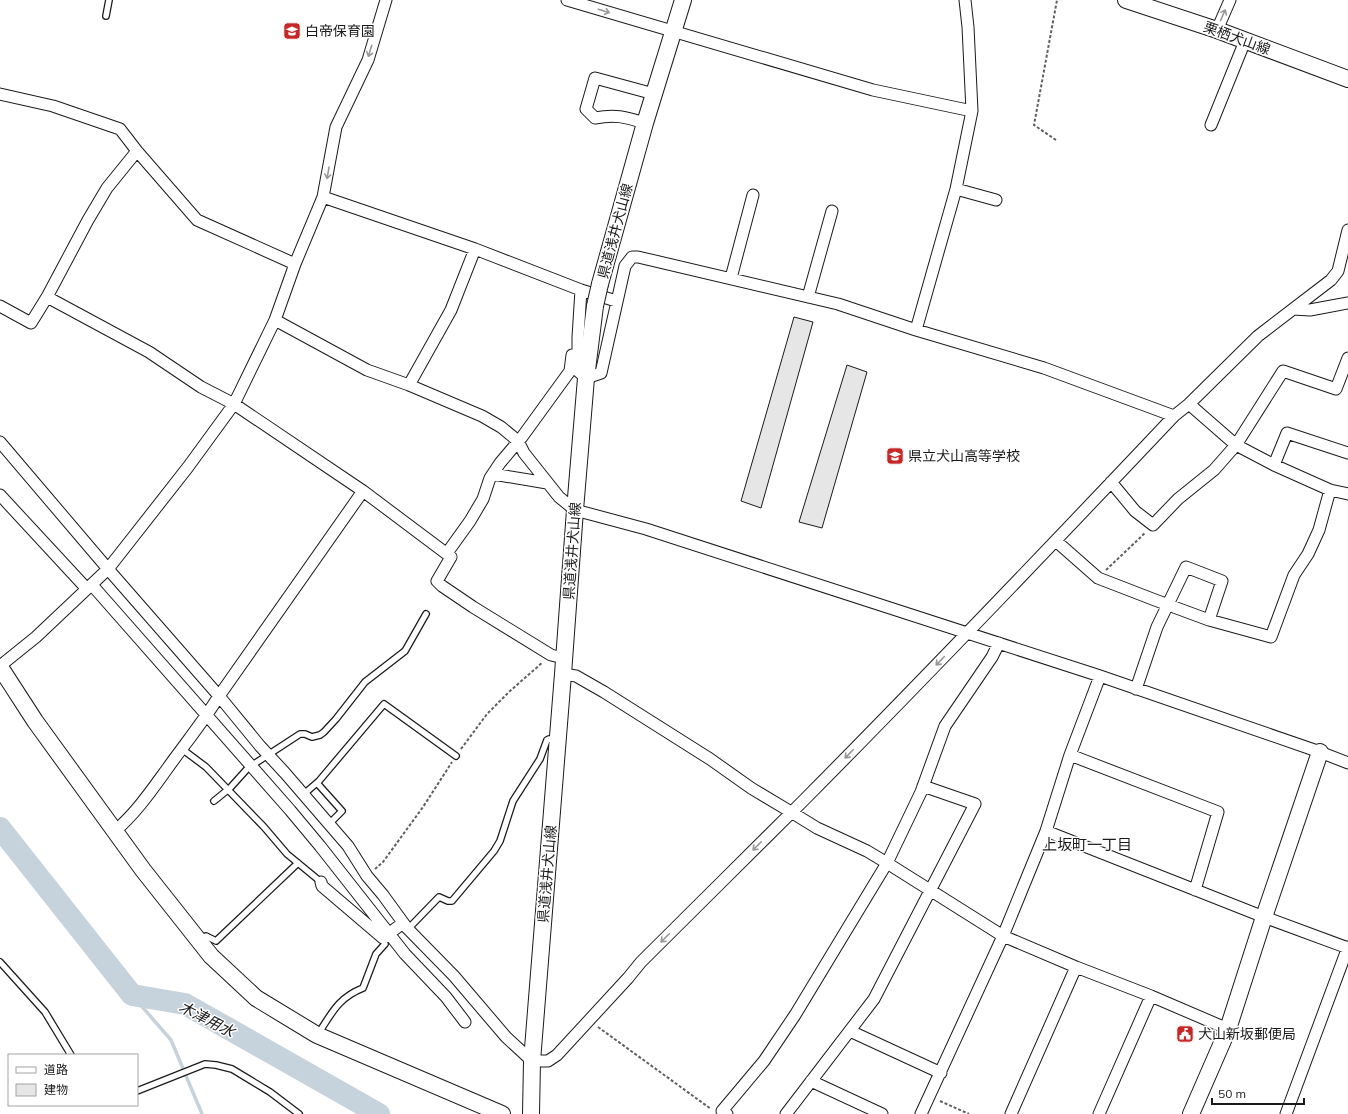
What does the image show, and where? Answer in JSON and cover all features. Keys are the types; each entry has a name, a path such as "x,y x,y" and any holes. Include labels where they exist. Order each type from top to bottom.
{"main road":[{"name":"県道浅井犬山線","path":"531,1114 532,1061 575,510 586,378 594,307 645,123 683,0"},
{"name":"栗栖犬山線","path":"1126,0 1217,30 1348,79"},
{"path":"0,667 35,721 143,870 211,956 256,998 317,1035 502,1114"},
{"path":"1191,1114 1208,1079 1228,1029 1320,752"}],"street":[{"path":"0,667 36,637 108,569 234,404 275,320 295,264 323,197 336,127 368,60 386,0"},
{"path":"567,0 873,90 972,111"},
{"path":"916,330 956,189 972,111 968,27 965,0"},
{"path":"1217,30 1230,0"},
{"path":"1211,125 1245,41"},
{"path":"645,123 611,115 595,118 586,109 595,78 654,94"},
{"path":"0,94 53,106 120,129 137,151 197,220 295,264"},
{"path":"0,306 31,323 107,188 137,151"},
{"path":"956,189 996,200"},
{"path":"731,278 752,195"},
{"path":"323,197 475,249 581,290 616,301"},
{"path":"808,297 832,211"},
{"path":"0,442 268,755 304,794 348,846 367,876 406,926 454,976 506,1037 532,1061 548,1061 557,1055 641,962 967,633 1174,416 1189,404 1258,336 1331,280 1338,271 1348,230"},
{"path":"409,385 451,310 475,249"},
{"path":"581,290 579,305 578,371 586,378 601,373 625,266 632,257 638,257 838,304 916,330 1044,368 1174,416"},
{"path":"47,297 150,352 202,387 234,404 363,492 451,557 437,581 442,586 551,655 576,676 710,759 751,788 817,828 867,851 1003,936 1076,968 1151,996 1228,1029"},
{"path":"1293,309 1310,310 1348,303"},
{"path":"275,320 367,370 409,385 482,416 501,428 518,441 524,453 547,483 559,497 575,510 646,529 1100,676 1348,763"},
{"path":"447,554 470,520 500,463 543,409 570,371 573,346 578,337"},
{"path":"1111,482 1135,511 1153,525 1178,499 1214,470 1236,445 1283,371 1336,389 1348,358"},
{"path":"1189,404 1236,445 1274,465 1330,490 1348,494"},
{"path":"1274,465 1287,433 1348,453"},
{"path":"493,474 547,483"},
{"path":"1056,541 1098,578 1210,620 1272,636 1294,575 1308,554 1319,530 1330,490"},
{"path":"115,831 126,822 157,784 363,492"},
{"path":"0,495 90,587 252,766 320,846 386,936"},
{"path":"1136,689 1157,628 1186,567 1222,581 1210,620"},
{"path":"724,1112 764,1061 795,1015 887,863 923,786 945,726 992,657 998,643"},
{"path":"921,1114 1003,936 1046,831 1070,755 1100,676"},
{"path":"1070,755 1218,812 1195,890"},
{"path":"786,1114 874,999 975,804 923,786"},
{"path":"1046,831 1264,917 1348,947 1286,1114"},
{"path":"321,882 322,886 386,936 405,954 446,997 465,1022"},
{"path":"386,936 406,926"},
{"path":"1011,1114 1076,968"},
{"path":"1099,1114 1151,996"},
{"path":"850,1031 941,1073"},
{"path":"810,1081 882,1114"}],"lane":[{"path":"106,16 109,0"},
{"path":"214,801 252,766 300,734 312,736 320,735 324,732 365,682 405,651 426,614"},
{"path":"304,794 317,783 384,704 456,756"},
{"path":"406,926 439,897 452,901 465,883 494,851 500,841 513,801 540,759 547,740 558,740"},
{"path":"182,748 206,767 228,789 287,854 321,882"},
{"path":"317,783 342,811 329,824"},
{"path":"198,939 206,936 216,941 298,863"},
{"path":"317,1035 341,1001 352,992 363,988 376,954 385,944 386,936"},
{"path":"0,962 44,1012 70,1054"},
{"path":"138,1091 205,1064 216,1065 232,1069 270,1092 299,1114"}],"path":[{"path":"1056,140 1034,125 1057,0"},
{"path":"1098,578 1153,525"},
{"path":"589,1020 716,1113 724,1112"},
{"path":"930,1096 970,1114"}],"building":[{"path":"794,317 813,322 761,508 741,501"},
{"path":"847,365 867,372 822,528 799,522"}],"waterway":[{"name":"木津用水","path":"0,828 132,995 185,1004 379,1114"},
{"path":"132,995 171,1040 202,1114"}],"place":[{"name":"白帝保育園","path":"292,31"},
{"name":"県立犬山高等学校","path":"895,456"},
{"name":"犬山新坂郵便局","path":"1185,1034"}],"district":[{"name":"上坂町一丁目","path":"1087,844"}]}
